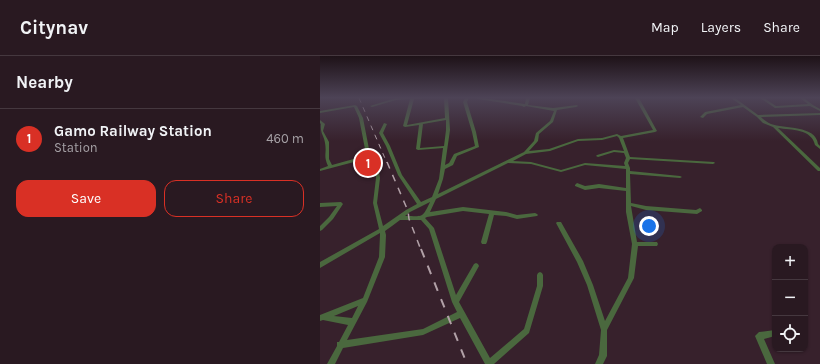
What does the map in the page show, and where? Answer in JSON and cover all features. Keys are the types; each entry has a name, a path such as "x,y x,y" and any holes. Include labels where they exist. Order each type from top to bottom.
{"street":[{"path":"331,364 365,300 382,257 381,230 375,203 378,178 371,156 367,149 361,118 358,112"},
{"path":"409,112 405,126 446,119"},
{"path":"424,216 434,198 443,168 448,130 446,112"},
{"path":"443,168 451,164 455,155 477,147 468,112"},
{"path":"525,153 536,141 537,134 552,121 556,112"},
{"path":"320,265 381,230 408,211 525,153 550,150 578,140 602,139 617,135 622,137 654,132 644,112"},
{"path":"702,117 706,113 709,112"},
{"path":"752,112 773,126 820,170"},
{"path":"758,116 820,114"},
{"path":"320,121 323,124 320,131 327,142 327,159 331,167"},
{"path":"421,123 418,150 446,147"},
{"path":"385,124 381,133 400,175 420,205"},
{"path":"773,126 793,129 812,135 820,148"},
{"path":"604,330 631,278 635,244 629,204 629,170 626,163 628,158 625,152 622,137"},
{"path":"598,156 614,151 625,152"},
{"path":"320,170 371,156"},
{"path":"628,158 713,163"},
{"path":"507,162 532,163 561,171 585,164 680,177"},
{"path":"578,185 585,188 600,186 628,190"},
{"path":"320,205 341,204 320,229"},
{"path":"629,204 654,209 697,212 700,210"},
{"path":"399,218 424,216 463,209 506,214 517,217 534,215"},
{"path":"484,242 492,212"},
{"path":"424,216 430,228 461,314 489,364 527,331 540,286 540,275"},
{"path":"559,223 583,267 604,330 603,356 599,364"},
{"path":"635,244 655,244"},
{"path":"456,302 476,266"},
{"path":"321,318 365,300"},
{"path":"340,345 423,332 461,314"},
{"path":"321,318 353,322"},
{"path":"771,364 759,336 772,334"}],"railway":[{"path":"365,112 387,163"},
{"path":"387,162 408,211 409,219 421,250"},
{"path":"421,249 467,364"}],"place":[{"name":"Gamo Railway Station","path":"368,163"}]}
